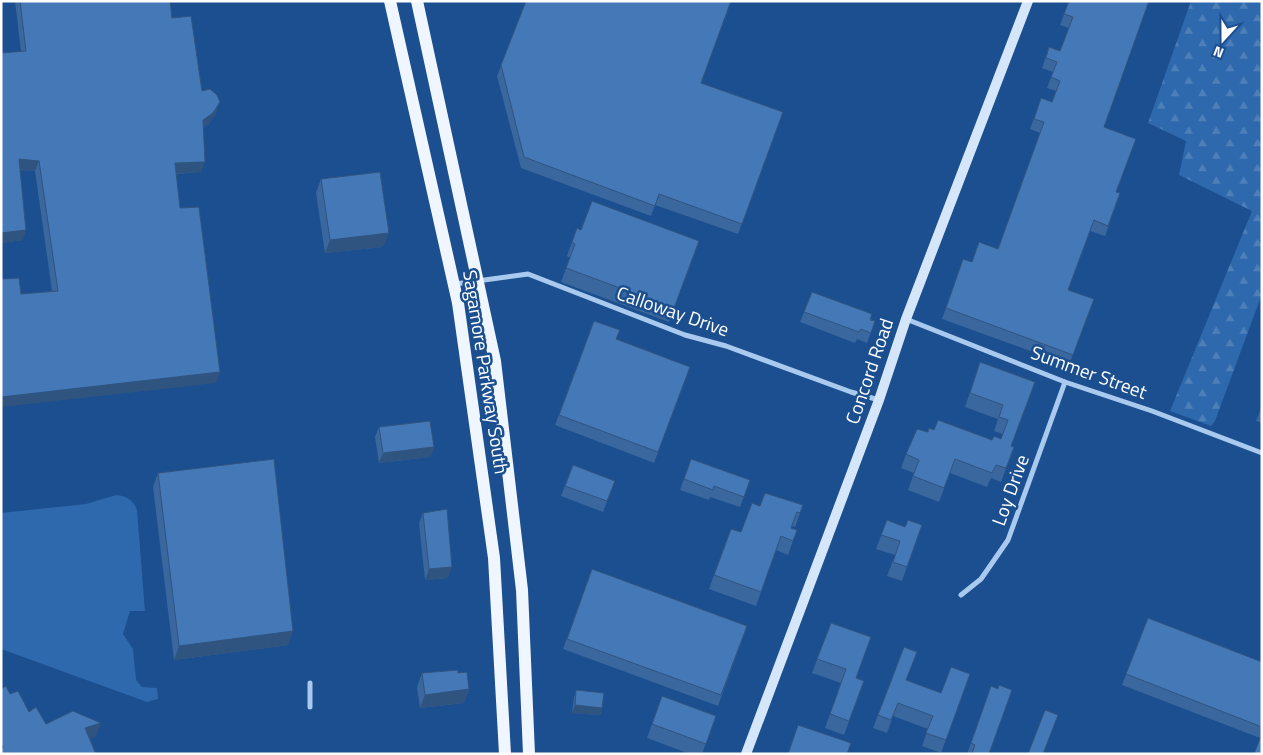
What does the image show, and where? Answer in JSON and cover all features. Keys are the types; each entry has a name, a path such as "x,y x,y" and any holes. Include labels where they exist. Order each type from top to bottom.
{"main road":[{"name":"Sagamore Parkway South","path":"390,1 454,284 494,558 505,754"},
{"name":"Sagamore Parkway South","path":"417,1 495,361 521,580 529,716 529,754"}],"street":[{"name":"Concord Road","path":"746,754 879,400 906,319 1028,1"},
{"name":"Calloway Drive","path":"454,284 478,279 528,274 685,335 726,346 851,392 879,400"},
{"name":"Summer Street","path":"906,319 1065,382 1152,411 1262,453"},
{"name":"Loy Drive","path":"961,595 981,579 1008,540 1065,382"},
{"path":"310,683 310,707"}],"green space":[{"path":"1191,1 1262,1 1262,294 1215,421 1211,426 1170,411 1252,211 1179,175 1186,141 1148,123"},
{"path":"116,495 129,499 137,510 145,611 130,611 123,634 133,649 136,680 142,687 157,688 158,699 147,702 1,649 1,513 86,504"}],"building":[{"path":"20,1 170,1 172,18 191,16 202,91 210,89 217,95 220,102 213,113 203,120 205,162 175,163 180,208 199,207 220,372 1,397 1,279 19,278 21,294 58,291 39,161 19,159 26,230 1,233 1,53 26,51"},
{"path":"526,1 731,1 701,83 783,112 742,224 659,194 655,206 524,157 501,65"},
{"path":"1069,1 1149,1 1104,127 1136,139 1116,192 1120,193 1108,226 1094,220 1068,290 1094,299 1073,355 946,308 963,259 972,262 979,242 998,249 1044,122 1034,119 1041,98 1052,102 1060,81 1051,77 1057,62 1046,58 1049,47 1060,51 1073,17 1064,14"},
{"path":"380,172 389,233 330,240 321,179"},
{"path":"592,201 699,241 674,308 566,268 575,244 572,242 577,228 581,230"},
{"path":"812,292 872,314 870,320 875,321 871,333 861,329 859,332 804,312"},
{"path":"594,321 620,330 616,339 690,367 658,452 559,415"},
{"path":"980,362 1035,382 1011,446 1014,447 1006,468 996,465 992,473 955,459 944,488 913,476 919,460 906,454 917,429 928,432 929,428 934,430 938,420 992,440 994,436 1001,439 1008,420 999,417 1003,405 970,393"},
{"path":"430,421 434,447 383,453 379,427"},
{"path":"274,459 293,631 179,646 158,473"},
{"path":"691,459 750,480 744,497 714,486 713,490 684,479"},
{"path":"573,465 615,481 607,501 565,486"},
{"path":"765,493 803,505 800,513 797,512 791,528 797,530 793,541 781,536 761,592 714,575 731,529 741,532 752,503 760,506"},
{"path":"447,509 452,567 429,569 423,513"},
{"path":"887,520 905,527 908,520 922,525 907,567 893,562 900,541 881,535"},
{"path":"592,569 747,626 721,695 567,639"},
{"path":"1148,618 1262,662 1262,727 1126,674"},
{"path":"831,623 871,637 856,678 864,681 849,721 830,714 846,669 817,659"},
{"path":"904,647 917,652 906,680 941,693 951,667 970,674 946,740 926,733 933,716 898,703 891,720 878,715"},
{"path":"458,670 458,673 467,672 469,689 425,695 422,673"},
{"path":"999,685 1012,690 989,754 972,753 975,745 971,743 991,686 998,689"},
{"path":"6,686 10,694 18,691 29,712 36,707 46,724 73,711 101,723 85,728 96,754 1,754 1,748 3,748 1,743 1,689"},
{"path":"576,690 604,693 602,708 575,705"},
{"path":"662,696 716,716 706,744 652,724"},
{"path":"1045,710 1058,715 1043,754 1028,754"},
{"path":"798,725 851,743 847,754 788,754"},
{"path":"1262,733 1262,754 1254,754"}]}
